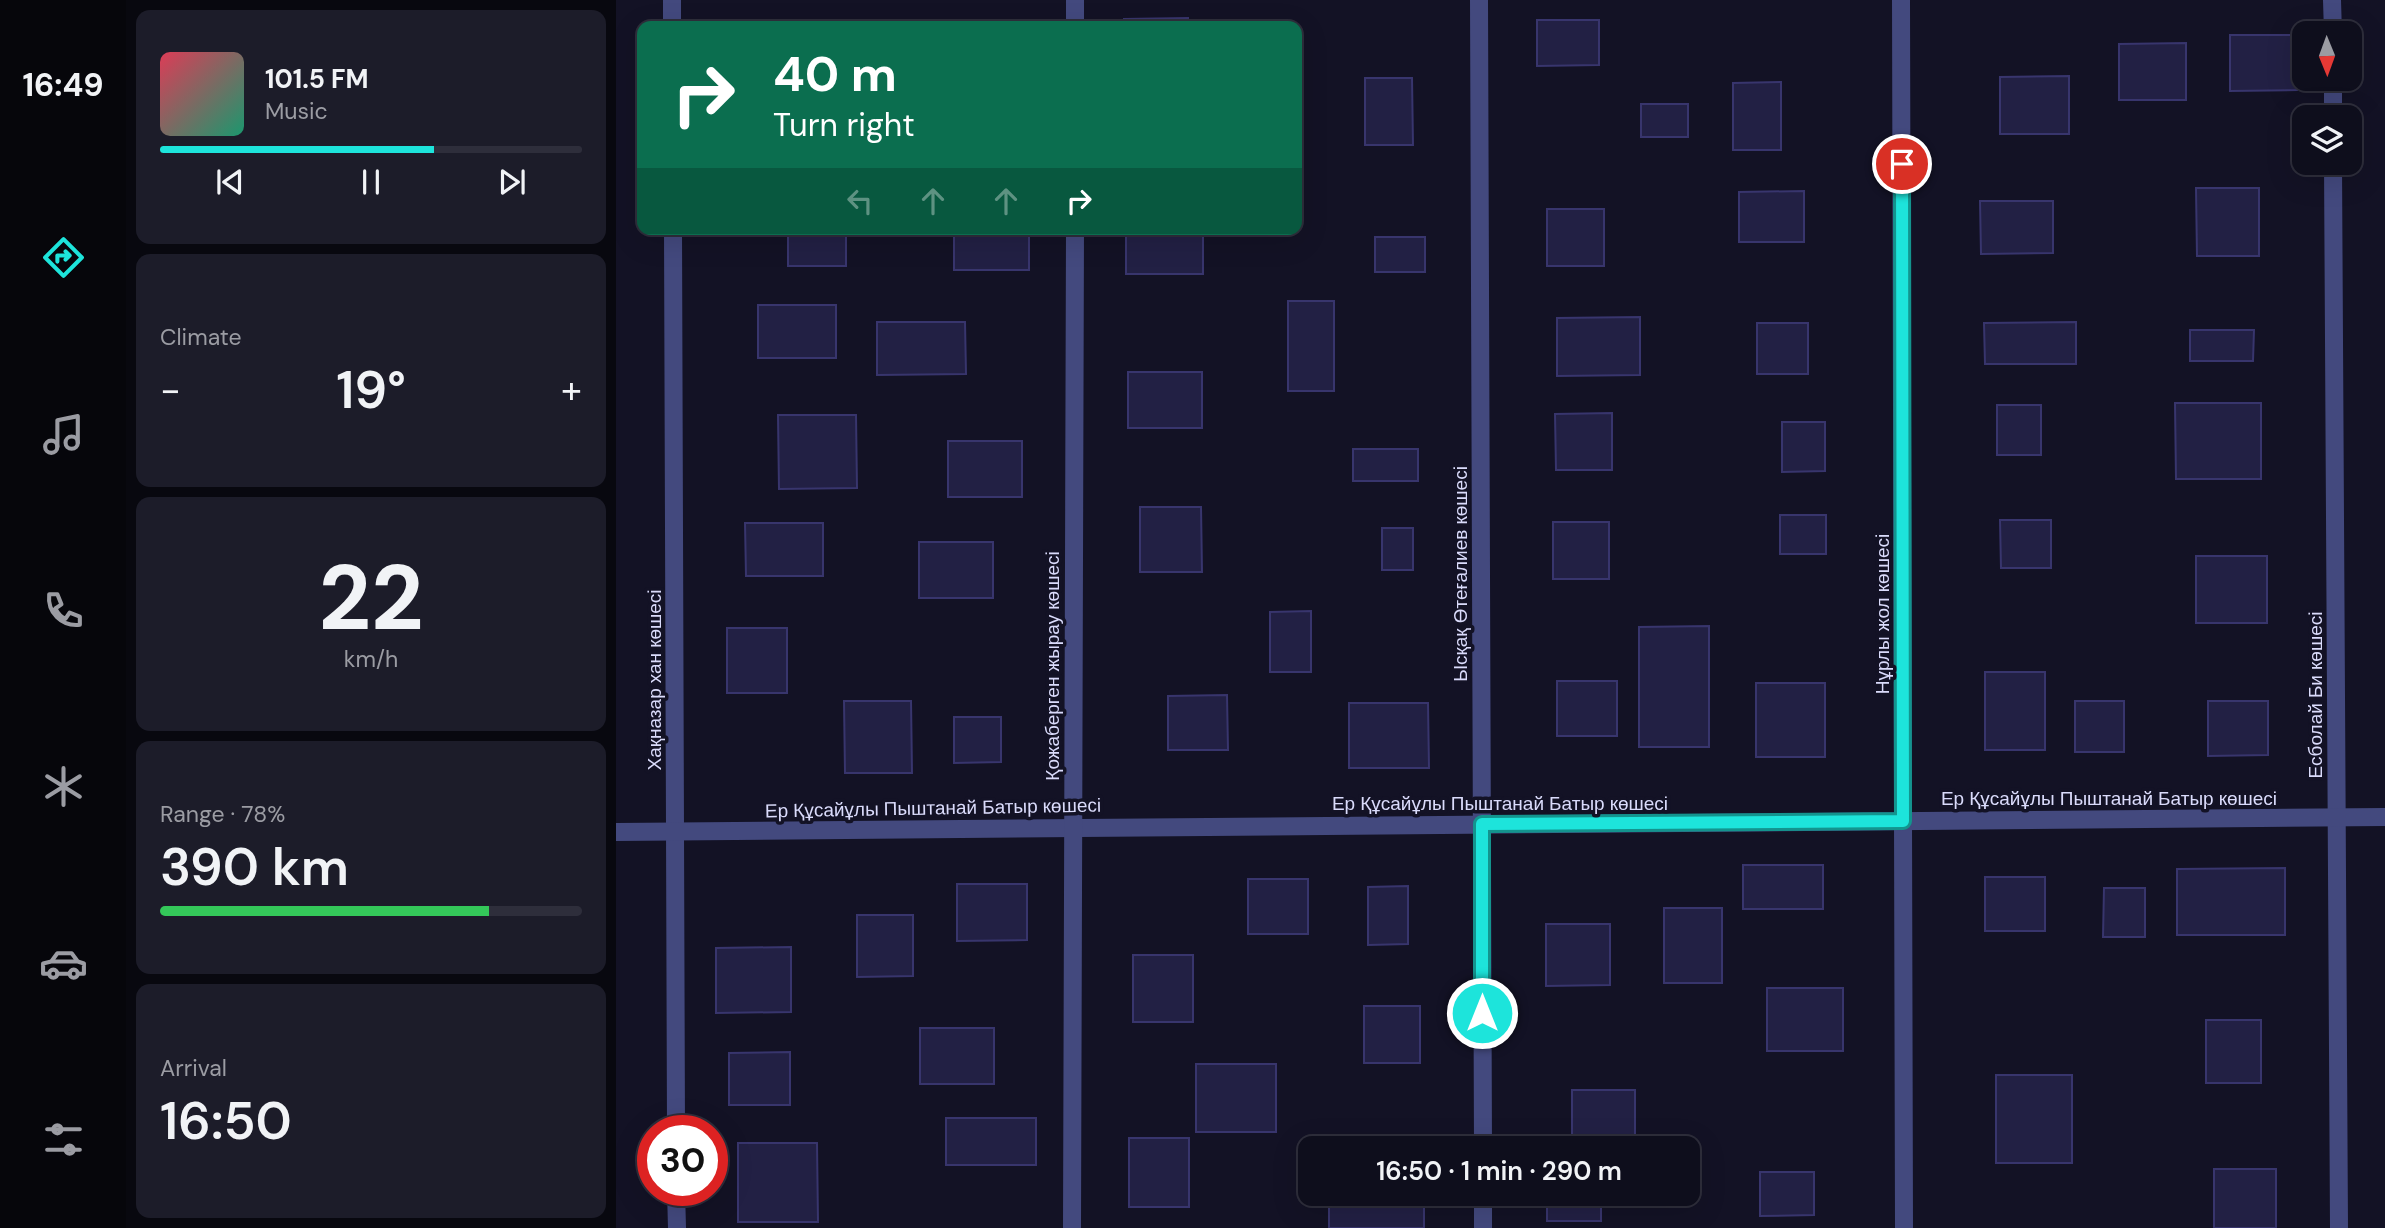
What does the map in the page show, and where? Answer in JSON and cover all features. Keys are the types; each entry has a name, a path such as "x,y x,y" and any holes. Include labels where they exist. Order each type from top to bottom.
{"street":[{"path":"672,0 672,21"},
{"path":"1075,0 1075,21"},
{"name":"Ысқақ Өтеғалиев көшесі","path":"1479,0 1483,1136"},
{"name":"Нұрлы жол көшесі","path":"1901,0 1904,1228"},
{"path":"2332,0 2333,21"},
{"name":"Есболай Би көшесі","path":"2333,175 2339,1228"},
{"name":"Хақназар хан көшесі","path":"673,235 676,1115"},
{"name":"Қожаберген жырау көшесі","path":"1072,1228 1075,235"},
{"name":"Ер Құсайұлы Пыштанай Батыр көшесі","path":"616,832 2385,817"},
{"path":"676,1206 677,1228"},
{"path":"1483,1206 1483,1228"}],"building":[{"path":"1188,18 1188,21 1124,21"},
{"path":"1537,20 1599,20 1599,65 1537,66"},
{"path":"2230,35 2292,35 2292,90 2230,91"},
{"path":"2186,43 2186,100 2119,100 2119,44"},
{"path":"2069,76 2069,134 2000,134 2000,77"},
{"path":"1365,78 1412,78 1413,145 1365,145"},
{"path":"1781,82 1781,150 1733,150 1733,83"},
{"path":"1641,104 1688,104 1688,137 1641,137"},
{"path":"2196,188 2259,188 2259,256 2197,256"},
{"path":"1804,191 1804,242 1739,242 1739,192"},
{"path":"1980,201 2053,201 2053,253 1981,254"},
{"path":"1547,209 1604,209 1604,266 1547,266"},
{"path":"788,235 846,235 846,266 788,266"},
{"path":"954,235 1029,235 1029,270 954,270"},
{"path":"1126,235 1203,235 1203,274 1126,274"},
{"path":"1375,237 1425,237 1425,272 1375,272"},
{"path":"1288,301 1334,301 1334,391 1288,391"},
{"path":"758,305 836,305 836,358 758,358"},
{"path":"1640,317 1640,375 1557,376 1557,318"},
{"path":"877,322 965,322 966,374 877,375"},
{"path":"2076,322 2076,364 1985,364 1984,323"},
{"path":"1757,323 1808,323 1808,374 1757,374"},
{"path":"2190,330 2254,330 2253,361 2190,361"},
{"path":"1128,372 1202,372 1202,428 1128,428"},
{"path":"2175,403 2261,403 2261,479 2176,479"},
{"path":"1997,405 2041,405 2041,455 1997,455"},
{"path":"1612,413 1612,470 1556,470 1555,414"},
{"path":"778,415 856,415 857,488 779,489"},
{"path":"1782,422 1825,422 1825,471 1782,472"},
{"path":"948,441 1022,441 1022,497 948,497"},
{"path":"1353,449 1418,449 1418,481 1353,481"},
{"path":"1140,507 1201,507 1202,572 1140,572"},
{"path":"1780,515 1826,515 1826,554 1780,554"},
{"path":"2000,520 2051,520 2051,568 2001,568"},
{"path":"1553,522 1609,522 1609,579 1553,579"},
{"path":"745,523 823,523 823,576 746,576"},
{"path":"1382,528 1413,528 1413,570 1382,570"},
{"path":"919,542 993,542 993,598 919,598"},
{"path":"2196,556 2267,556 2267,623 2196,623"},
{"path":"1311,611 1311,672 1270,672 1270,612"},
{"path":"1709,626 1709,747 1639,747 1639,627"},
{"path":"727,628 787,628 787,693 727,693"},
{"path":"1985,672 2045,672 2045,750 1985,750"},
{"path":"1557,681 1617,681 1617,736 1557,736"},
{"path":"1756,683 1825,683 1825,757 1756,757"},
{"path":"1227,695 1228,750 1168,750 1168,696"},
{"path":"844,701 911,701 912,773 845,773"},
{"path":"2075,701 2124,701 2124,752 2075,752"},
{"path":"2208,701 2268,701 2268,755 2208,756"},
{"path":"1349,703 1428,703 1429,768 1349,768"},
{"path":"954,717 1001,717 1001,762 954,763"},
{"path":"1743,865 1823,865 1823,909 1743,909"},
{"path":"2285,868 2285,935 2177,935 2177,869"},
{"path":"1985,877 2045,877 2045,931 1985,931"},
{"path":"1248,879 1308,879 1308,934 1248,934"},
{"path":"957,884 1027,884 1027,940 957,941"},
{"path":"1408,886 1408,944 1368,945 1368,887"},
{"path":"2104,888 2145,888 2145,937 2103,937"},
{"path":"1664,908 1722,908 1722,983 1664,983"},
{"path":"857,915 913,915 913,976 857,977"},
{"path":"1546,924 1610,924 1610,985 1546,986"},
{"path":"791,947 791,1012 716,1013 716,948"},
{"path":"1133,955 1193,955 1193,1022 1133,1022"},
{"path":"1767,988 1843,988 1843,1051 1767,1051"},
{"path":"1364,1006 1420,1006 1420,1063 1364,1063"},
{"path":"2206,1020 2261,1020 2261,1083 2206,1083"},
{"path":"920,1028 994,1028 994,1084 920,1084"},
{"path":"790,1052 790,1105 729,1105 729,1053"},
{"path":"1196,1064 1276,1064 1276,1132 1196,1132"},
{"path":"1996,1075 2072,1075 2072,1163 1996,1163"},
{"path":"1572,1090 1635,1090 1635,1136 1572,1136"},
{"path":"946,1118 1036,1118 1036,1165 946,1165"},
{"path":"1129,1138 1189,1138 1189,1207 1129,1207"},
{"path":"738,1143 817,1143 818,1222 738,1222"},
{"path":"2214,1169 2276,1169 2276,1228 2214,1228"},
{"path":"1760,1172 1814,1172 1814,1215 1760,1216"},
{"path":"1329,1206 1424,1206 1424,1228 1329,1228"},
{"path":"1547,1206 1601,1206 1601,1221 1547,1221"}],"route":[{"path":"1482,1013 1482,824 1903,821 1902,164"}]}
